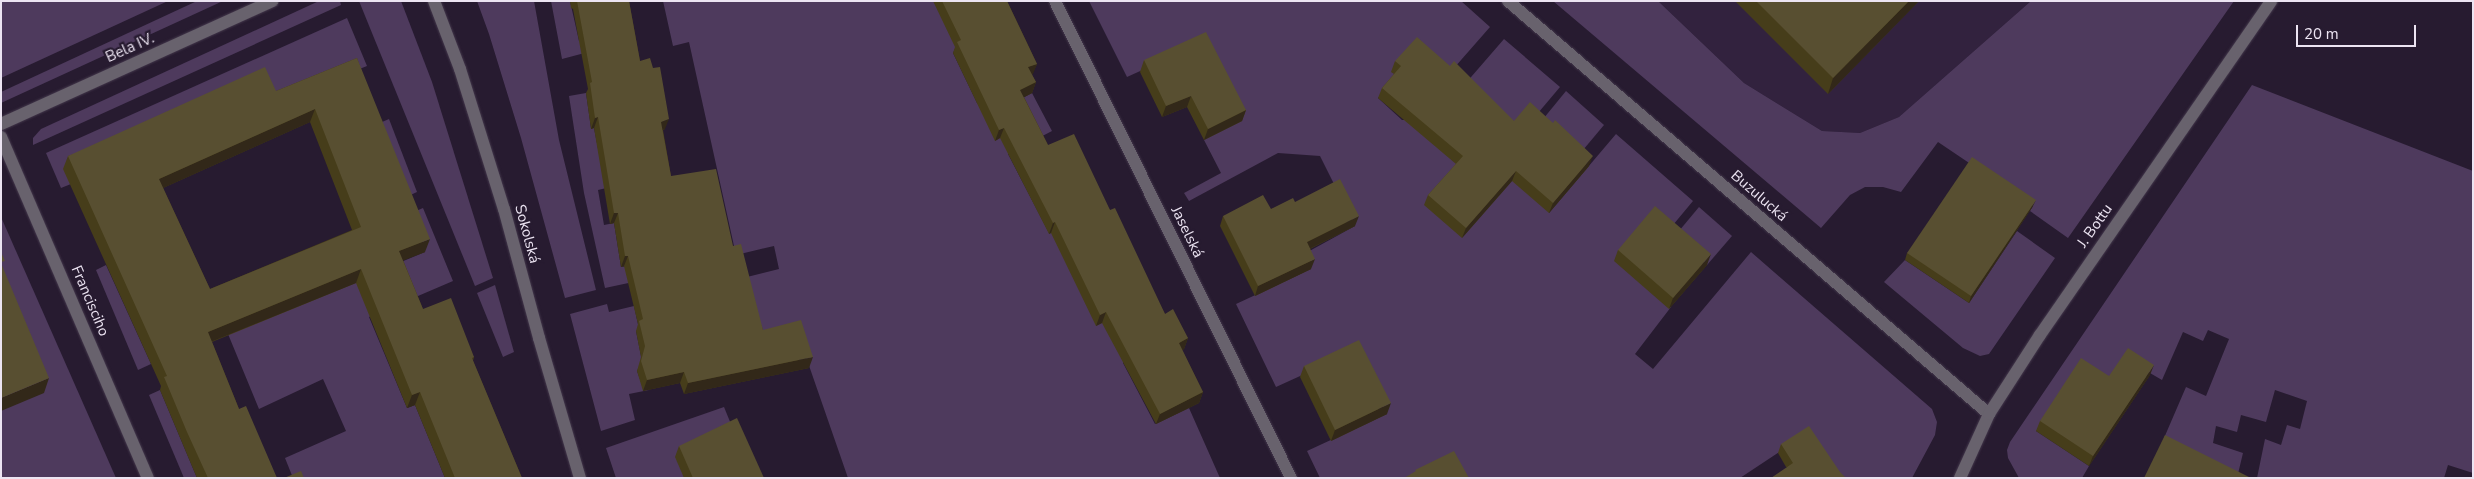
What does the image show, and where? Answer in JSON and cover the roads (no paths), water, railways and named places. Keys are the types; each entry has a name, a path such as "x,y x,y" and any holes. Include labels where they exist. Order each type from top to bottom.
{"street":[{"name":"Bela IV.","path":"1,124 272,1"},
{"name":"Sokolská","path":"434,1 460,69 504,209 538,338 580,478"},
{"name":"Jaselská","path":"1055,1 1291,478"},
{"name":"Buzulucká","path":"1508,1 1989,414"},
{"name":"J. Bottu","path":"1960,478 1989,414 2040,335 2271,1"},
{"name":"Francisciho","path":"1,136 148,478"}]}
